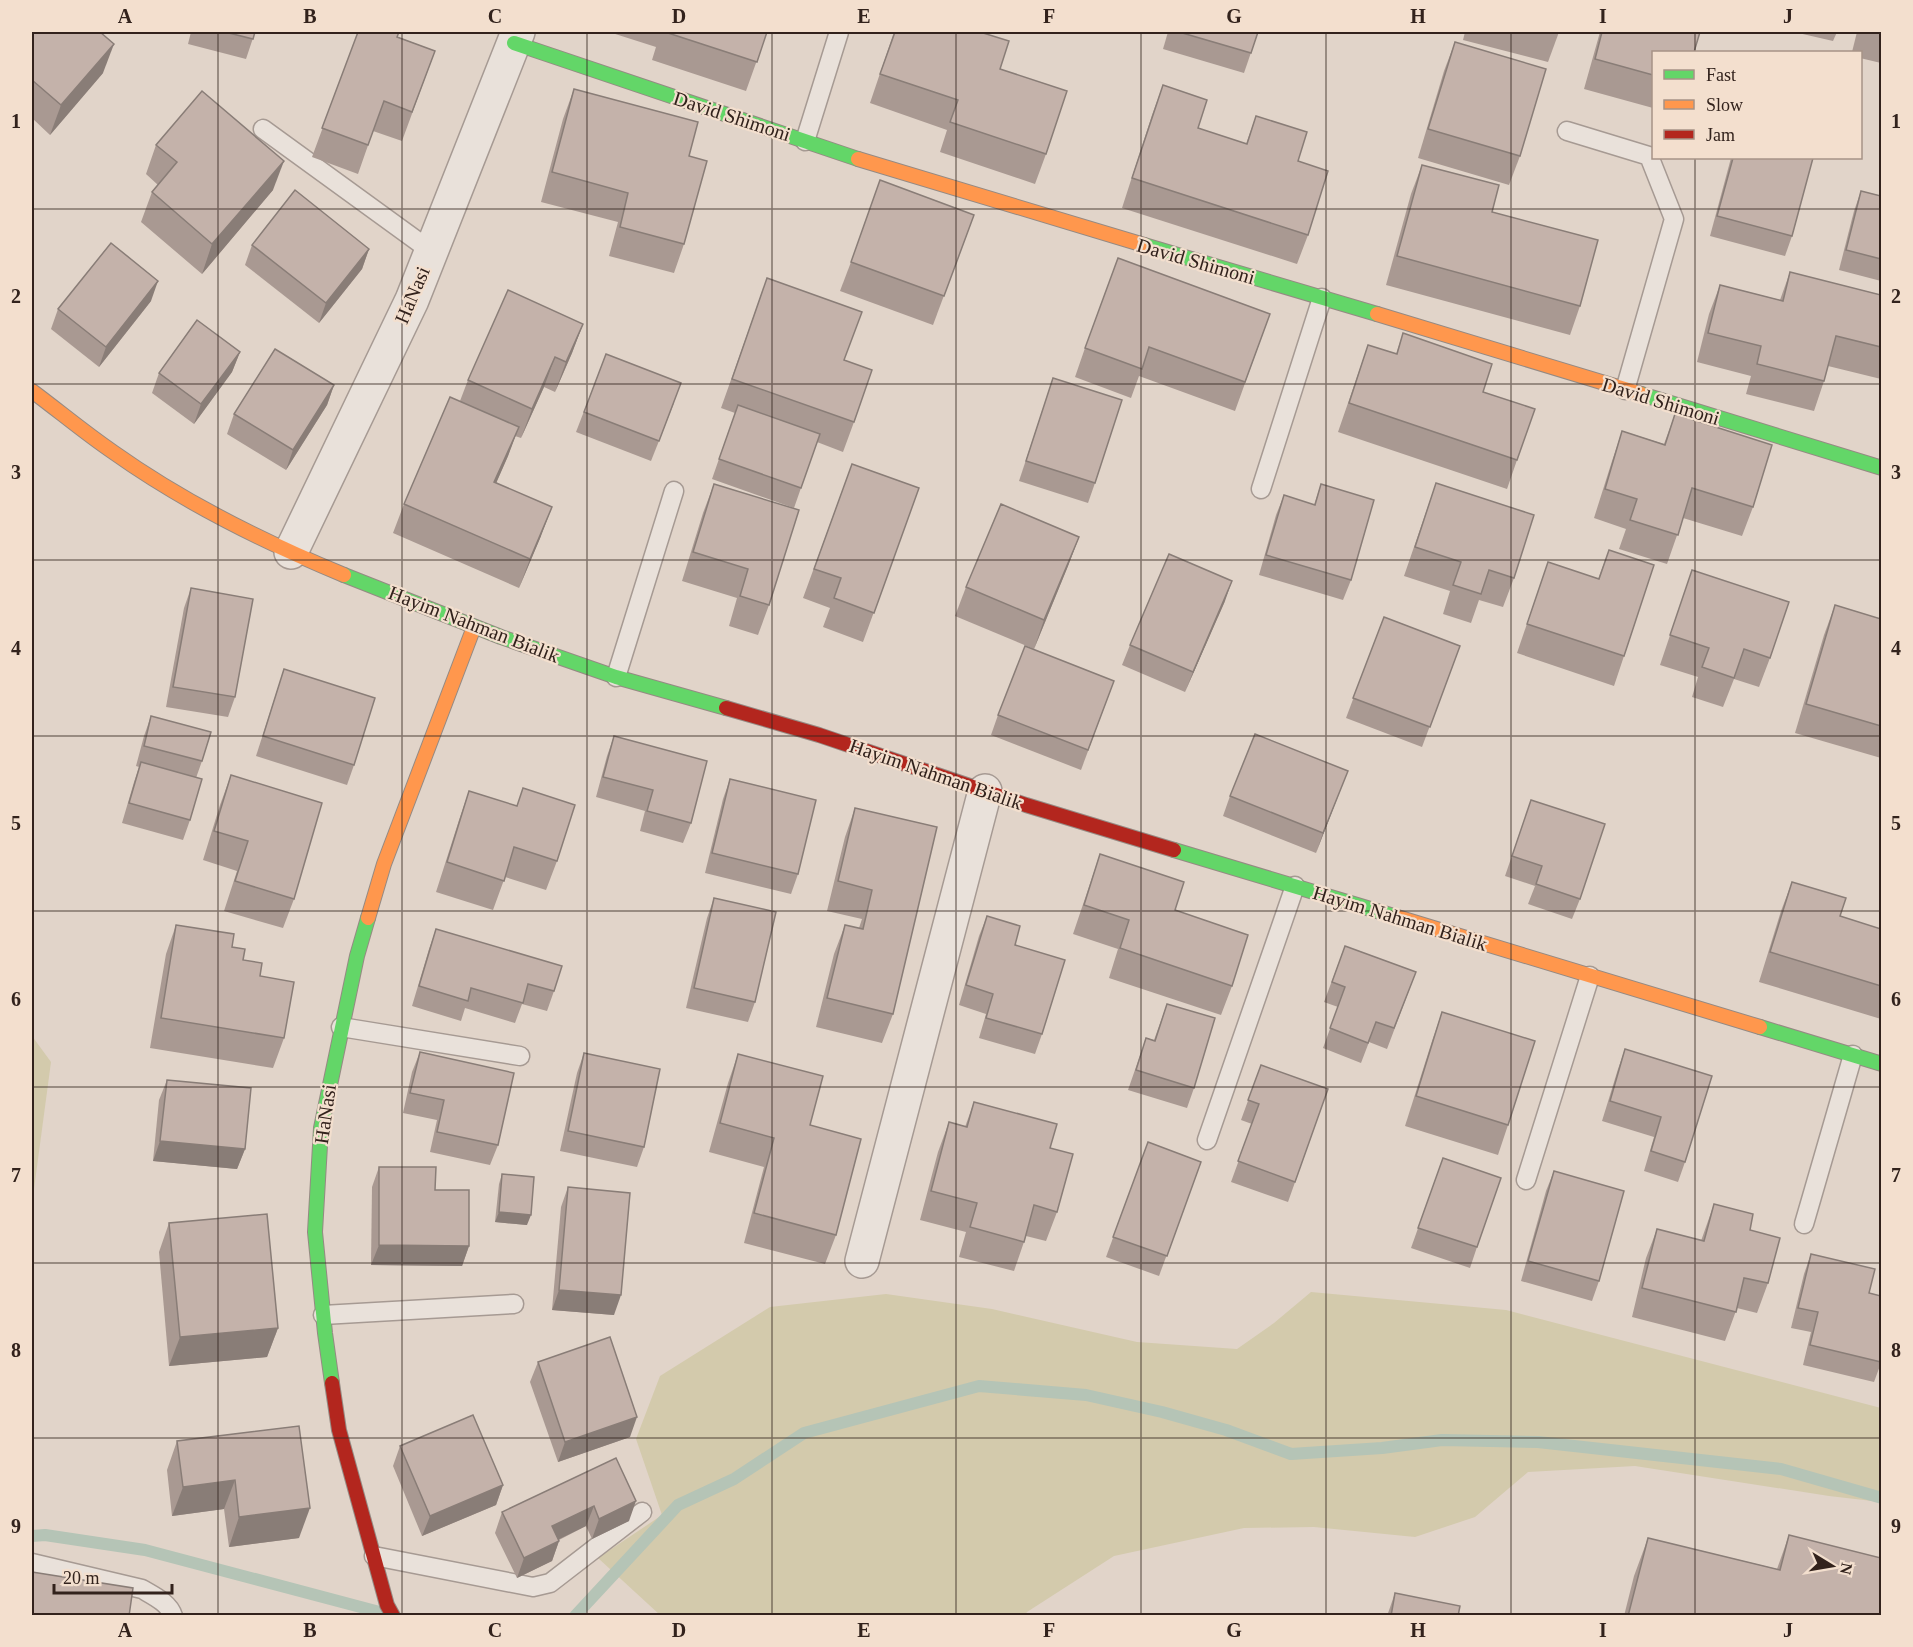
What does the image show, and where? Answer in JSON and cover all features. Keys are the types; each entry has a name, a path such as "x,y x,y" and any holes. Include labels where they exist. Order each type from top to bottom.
{"street":[{"name":"David Shimoni","path":"516,37 891,170 1881,468"},
{"name":"HaNasi","path":"291,552 412,300 516,37"},
{"name":"Hayim Nahman Bialik","path":"32,391 114,453 211,513 291,552 474,627 616,676 819,735 1026,805 1881,1064"},
{"name":"HaNasi","path":"393,1616 387,1605 339,1430 323,1315 315,1232 321,1128 357,956 384,864 474,627"},
{"path":"862,1261 985,790"}],"lane":[{"path":"804,141 839,32"},
{"path":"263,129 431,251"},
{"path":"1567,131 1649,156 1674,219 1625,390"},
{"path":"1261,489 1322,298"},
{"path":"616,676 674,491"},
{"path":"1207,1140 1295,886"},
{"path":"1527,1180 1590,976"},
{"path":"341,1027 520,1056"},
{"path":"1804,1224 1853,1055"},
{"path":"323,1315 514,1304"},
{"path":"374,1556 533,1587 550,1583 642,1512"},
{"path":"32,1563 142,1589 159,1598 173,1616"}],"shaded area":[{"path":"32,1036 51,1062 32,1204"},
{"path":"1311,1292 1506,1310 1881,1408 1881,1502 1635,1466 1528,1472 1475,1517 1415,1537 1314,1527 1244,1528 1114,1556 1025,1615 660,1615 598,1558 662,1515 636,1439 660,1376 770,1307 886,1294 992,1309 1137,1342 1237,1349 1274,1323"}],"building":[{"path":"32,32 100,32 114,44 61,105 32,80"},
{"path":"225,32 255,32 253,39"},
{"path":"358,32 399,32 397,37 435,51 412,112 384,101 368,145 322,128"},
{"path":"665,32 767,32 757,62"},
{"path":"895,32 980,32 1009,41 1000,69 1067,91 1046,154 950,122 958,100 880,74"},
{"path":"1179,32 1258,32 1251,53"},
{"path":"1602,32 1700,32 1694,51 1652,51 1652,75 1595,59"},
{"path":"1455,42 1546,69 1520,156 1428,129"},
{"path":"1163,85 1207,100 1198,128 1247,144 1256,116 1307,132 1298,161 1328,171 1308,235 1132,178"},
{"path":"574,89 698,122 689,156 707,161 684,244 620,227 628,193 552,172"},
{"path":"202,91 284,161 212,244 152,192 177,162 156,145"},
{"path":"1733,159 1813,159 1792,236 1717,216"},
{"path":"1422,165 1499,185 1492,212 1598,240 1580,306 1397,256"},
{"path":"880,180 974,215 944,296 851,262"},
{"path":"295,190 369,249 326,303 252,245"},
{"path":"1861,191 1881,196 1881,259 1846,250"},
{"path":"111,243 158,281 106,347 58,309"},
{"path":"1118,258 1270,314 1245,382 1149,347 1142,369 1085,348"},
{"path":"1790,272 1881,295 1881,347 1836,336 1824,381 1757,364 1761,346 1708,333 1720,285 1783,301"},
{"path":"767,278 862,312 844,360 872,370 854,422 732,379"},
{"path":"508,290 583,324 566,362 555,357 532,409 468,380"},
{"path":"197,320 240,352 201,404 159,373"},
{"path":"1403,333 1492,364 1483,392 1535,409 1517,460 1349,403 1368,345 1397,354"},
{"path":"275,349 334,385 293,450 234,414"},
{"path":"606,354 681,383 659,441 584,412"},
{"path":"1053,378 1122,400 1095,483 1026,461"},
{"path":"450,397 519,427 494,482 552,507 530,559 404,504"},
{"path":"738,405 820,434 801,488 719,459"},
{"path":"1675,414 1772,445 1753,507 1692,488 1678,535 1630,520 1637,499 1605,489 1622,431 1665,445"},
{"path":"852,464 919,488 874,613 834,598 841,578 814,569"},
{"path":"1436,483 1534,515 1514,578 1489,570 1481,594 1453,585 1461,562 1415,547"},
{"path":"714,484 799,510 769,605 740,596 748,569 693,552"},
{"path":"1321,484 1374,500 1351,580 1266,555 1284,495 1315,505"},
{"path":"1001,504 1079,537 1044,620 966,587"},
{"path":"1609,550 1654,565 1624,656 1527,624 1548,562 1599,579"},
{"path":"1169,554 1232,581 1193,672 1130,645"},
{"path":"1692,570 1789,602 1770,658 1744,649 1734,678 1702,667 1709,648 1670,635"},
{"path":"191,588 253,599 235,697 173,687"},
{"path":"1835,605 1881,619 1881,726 1806,704"},
{"path":"1384,617 1460,646 1430,727 1353,698"},
{"path":"1025,646 1114,681 1088,750 998,715"},
{"path":"284,669 375,698 354,765 263,736"},
{"path":"151,716 211,732 202,761 144,746"},
{"path":"1255,734 1348,771 1323,833 1230,796"},
{"path":"614,736 707,761 691,823 647,811 653,790 603,777"},
{"path":"141,762 202,779 190,820 129,803"},
{"path":"231,775 322,803 294,899 235,881 248,841 214,831"},
{"path":"730,779 816,800 798,874 712,853"},
{"path":"523,788 575,805 557,861 514,847 504,881 447,862 469,791 517,806"},
{"path":"1531,800 1605,824 1580,899 1536,884 1542,866 1512,856"},
{"path":"855,808 937,827 893,1014 827,998 845,925 863,929 872,890 838,881"},
{"path":"1100,854 1184,882 1175,910 1248,935 1232,986 1120,948 1129,920 1084,905"},
{"path":"1792,882 1846,898 1840,916 1881,929 1881,986 1770,952"},
{"path":"714,898 776,912 755,1002 694,988"},
{"path":"987,916 1020,926 1015,945 1065,960 1042,1034 986,1018 993,994 966,985"},
{"path":"176,925 234,934 232,947 245,949 243,960 262,963 260,976 294,982 284,1038 161,1018"},
{"path":"436,929 562,966 554,991 528,984 523,1003 471,988 468,1001 419,986"},
{"path":"1345,946 1416,972 1394,1028 1376,1022 1368,1043 1330,1028 1345,987 1332,982"},
{"path":"1167,1004 1215,1018 1194,1088 1136,1070 1146,1038 1155,1041"},
{"path":"1442,1012 1535,1041 1508,1125 1416,1096"},
{"path":"1625,1049 1712,1076 1685,1162 1651,1151 1661,1117 1610,1101"},
{"path":"420,1052 514,1073 498,1145 437,1132 444,1100 410,1093"},
{"path":"584,1053 660,1069 644,1147 568,1131"},
{"path":"738,1054 823,1076 810,1125 861,1139 836,1235 754,1213 774,1138 720,1123"},
{"path":"1261,1065 1328,1089 1295,1182 1238,1161 1259,1104 1248,1100"},
{"path":"167,1080 251,1088 245,1149 160,1141"},
{"path":"974,1102 1057,1124 1050,1148 1073,1154 1057,1212 1034,1205 1024,1242 970,1227 977,1203 931,1191 949,1122 967,1127"},
{"path":"1148,1142 1201,1162 1167,1256 1113,1237"},
{"path":"1443,1158 1501,1178 1477,1247 1418,1228"},
{"path":"379,1167 436,1167 435,1190 469,1190 469,1246 379,1245"},
{"path":"1554,1171 1624,1191 1599,1281 1528,1261"},
{"path":"502,1174 534,1177 531,1215 499,1212"},
{"path":"568,1187 630,1193 621,1295 559,1290"},
{"path":"1714,1204 1753,1214 1750,1230 1780,1238 1768,1283 1744,1278 1736,1312 1642,1288 1657,1229 1704,1241"},
{"path":"267,1214 278,1328 180,1337 169,1223"},
{"path":"1811,1254 1875,1269 1869,1293 1881,1296 1881,1362 1810,1345 1818,1312 1798,1308"},
{"path":"610,1337 637,1417 565,1442 538,1362"},
{"path":"473,1415 503,1485 430,1516 400,1446"},
{"path":"299,1426 310,1508 239,1517 235,1480 183,1487 177,1441"},
{"path":"616,1458 636,1501 599,1519 594,1506 552,1526 559,1541 524,1558 502,1512"},
{"path":"1789,1535 1881,1558 1881,1616 1628,1616 1648,1538 1780,1570"},
{"path":"32,1572 133,1588 129,1616 32,1616"},
{"path":"1395,1593 1460,1606 1458,1616 1391,1616"}],"waterway":[{"path":"575,1616 678,1505 734,1479 804,1433 979,1386 1086,1395 1162,1412 1226,1430 1291,1454 1382,1448 1442,1440 1538,1442 1781,1469 1882,1498"},
{"path":"32,1536 45,1535 145,1550 387,1614"}],"traffic: fast":[{"path":"514,43 858,159"},
{"path":"1144,245 1377,314"},
{"path":"1641,394 1882,468"},
{"path":"344,575 501,637 616,677 726,708"},
{"path":"1174,850 1397,917"},
{"path":"332,1383 315,1232 321,1128 357,956 368,918"},
{"path":"1760,1027 1882,1064"}],"traffic: slow":[{"path":"858,159 1144,245"},
{"path":"1377,314 1641,394"},
{"path":"32,391 103,445 167,487 255,535 344,575"},
{"path":"368,918 384,864 474,627"},
{"path":"1397,917 1760,1027"}],"traffic: jam":[{"path":"726,708 819,735 1026,805 1174,850"},
{"path":"332,1383 339,1430 387,1605 393,1616"}]}
